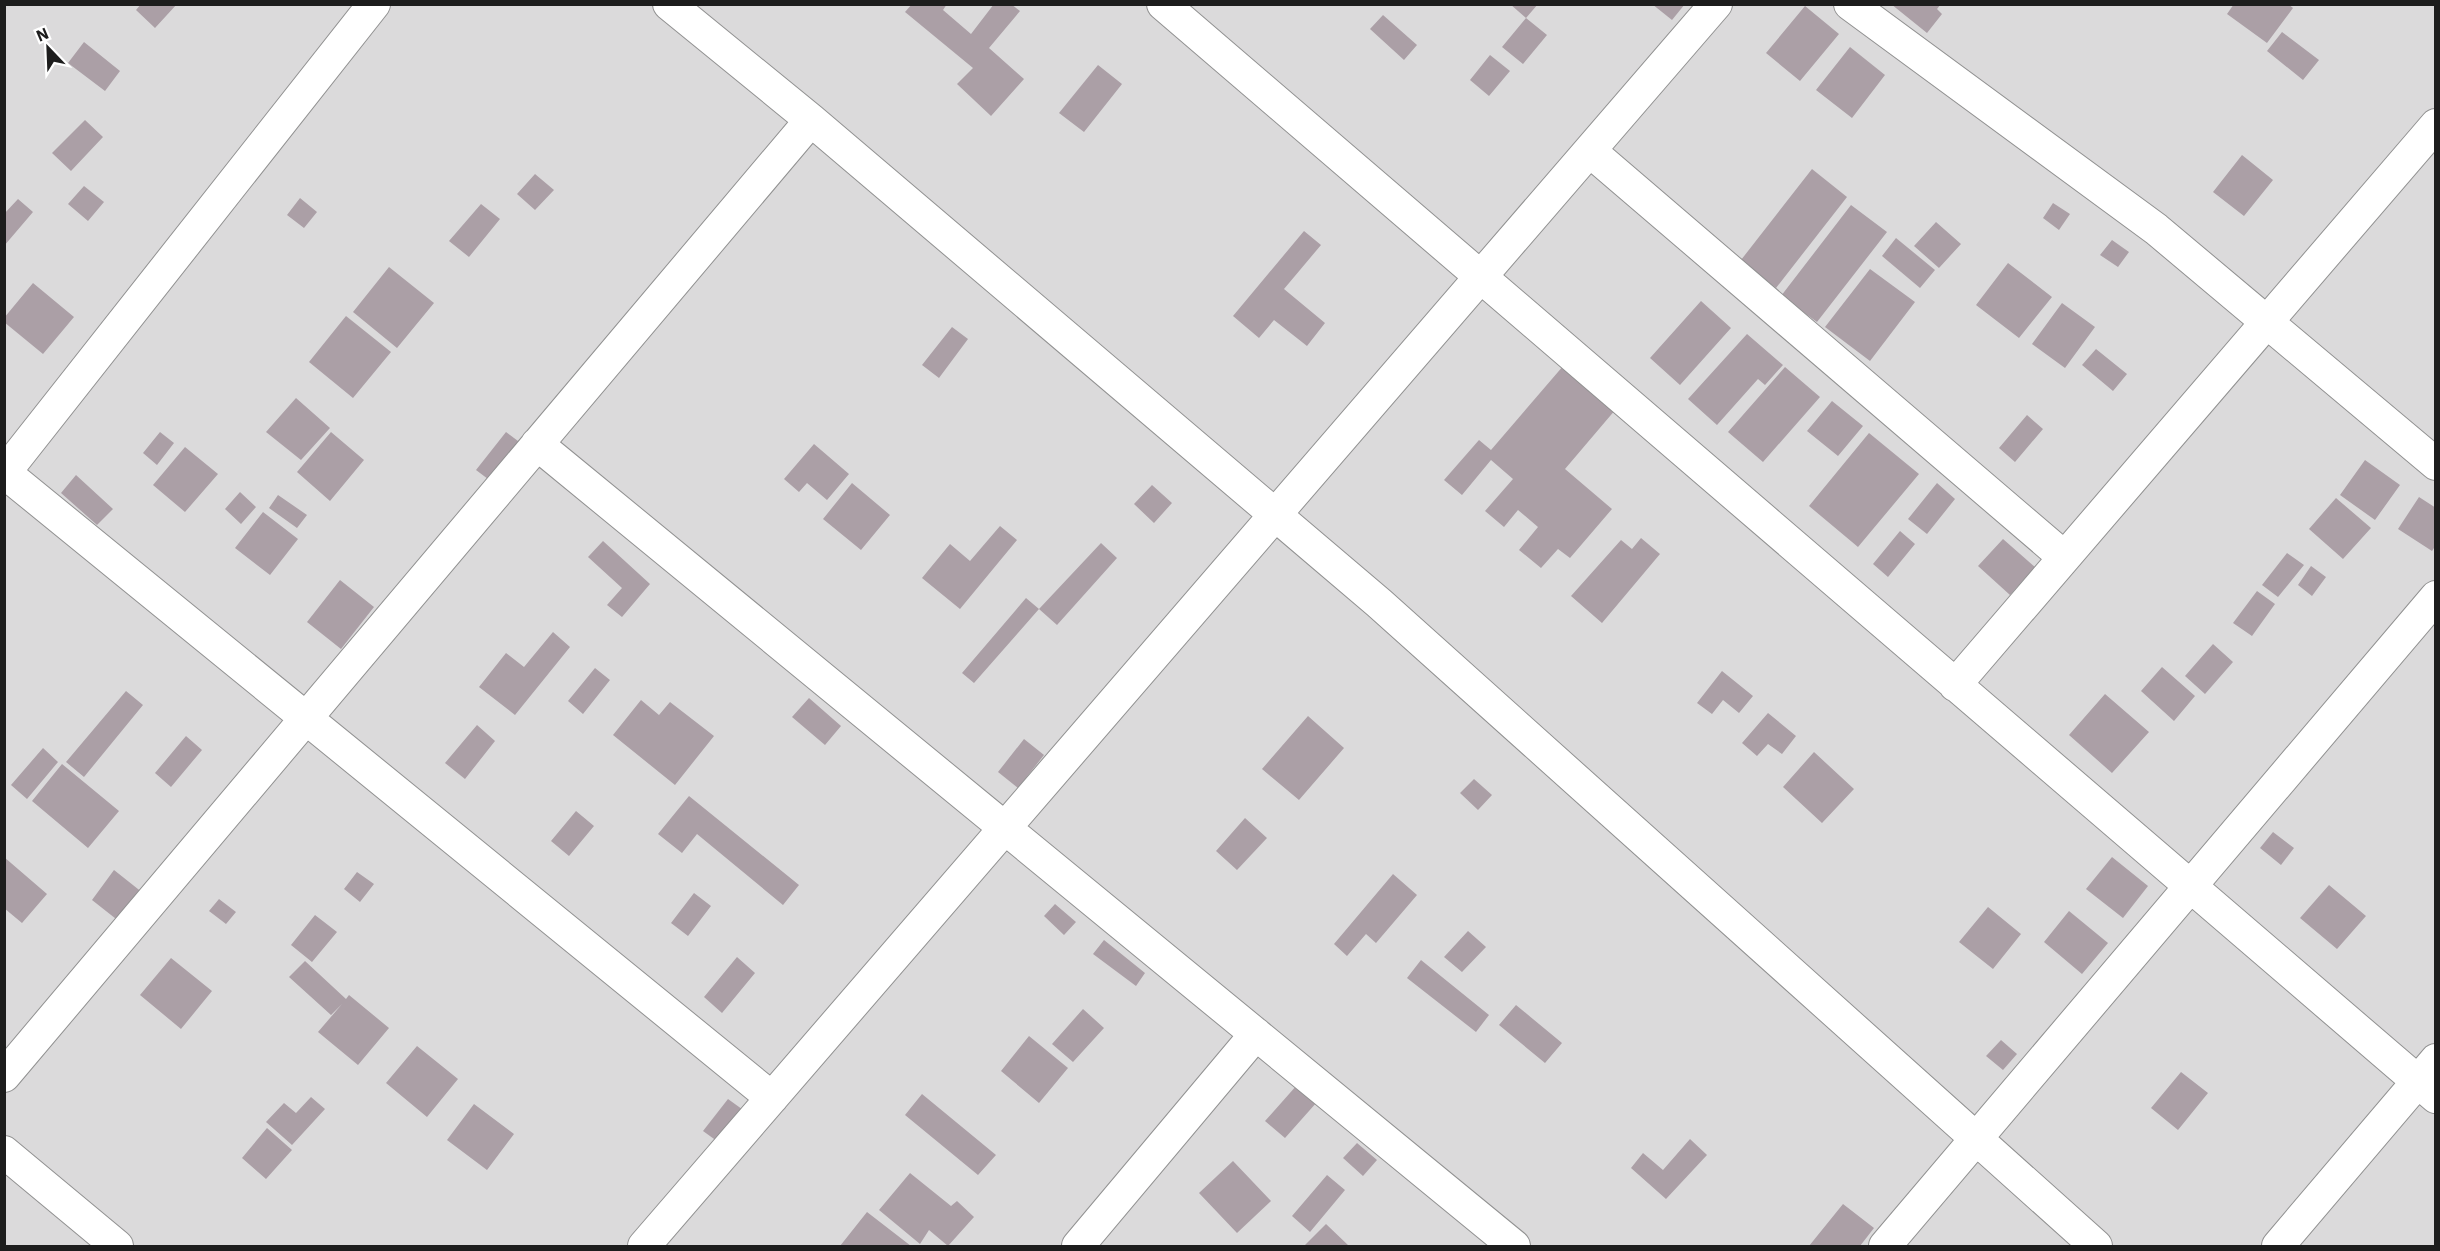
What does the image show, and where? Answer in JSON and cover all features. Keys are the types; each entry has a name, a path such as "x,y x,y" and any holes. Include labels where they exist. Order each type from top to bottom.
{"street":[{"path":"374,4 5,472 772,1098"},
{"path":"669,4 811,120 1388,611 2096,1246"},
{"path":"1163,4 2190,886 2430,1079 2278,1246"},
{"path":"644,1246 1716,4"},
{"path":"1850,4 2156,229 2436,464"},
{"path":"4,1076 811,120"},
{"path":"1955,685 2436,125"},
{"path":"1590,151 2064,557"},
{"path":"537,444 1514,1246"},
{"path":"1885,1246 2436,597"},
{"path":"1088,1243 1256,1034"},
{"path":"6,1155 117,1246"}],"shaded area":[{"path":"5,5 2435,5 2435,1246 5,1246"}],"building":[{"path":"141,4 177,4 155,28 136,10"},
{"path":"912,4 947,4 943,10 971,34 994,4 1011,4 1020,11 989,48 1024,79 991,116 957,84 973,68 905,12"},
{"path":"1510,4 1538,4 1526,18"},
{"path":"1652,4 1685,4 1672,20"},
{"path":"1891,4 1941,4 1937,9 1942,14 1927,33"},
{"path":"2234,4 2288,4 2293,8 2267,43 2227,14"},
{"path":"1805,6 1839,34 1800,81 1766,53"},
{"path":"1383,15 1417,45 1404,60 1370,29"},
{"path":"1526,18 1547,35 1523,64 1502,47"},
{"path":"2282,32 2319,60 2303,80 2267,51"},
{"path":"84,42 120,71 105,91 68,63"},
{"path":"1850,47 1885,75 1852,118 1816,90"},
{"path":"1490,55 1510,71 1489,96 1470,80"},
{"path":"1098,65 1122,84 1084,132 1059,113"},
{"path":"85,120 103,137 71,171 52,153"},
{"path":"2242,155 2273,180 2244,216 2213,192"},
{"path":"1812,169 1847,197 1776,288 1741,260"},
{"path":"535,174 554,190 535,210 517,194"},
{"path":"84,186 104,202 88,221 68,204"},
{"path":"300,198 317,212 304,228 287,215"},
{"path":"18,199 33,212 4,246 4,214"},
{"path":"2053,203 2070,214 2059,230 2043,218"},
{"path":"481,204 500,219 469,257 449,241"},
{"path":"1851,205 1887,232 1817,322 1781,296"},
{"path":"1936,222 1961,244 1939,268 1914,246"},
{"path":"1304,231 1321,245 1284,289 1325,323 1307,346 1274,320 1259,338 1233,316"},
{"path":"1896,238 1935,270 1920,288 1882,256"},
{"path":"2112,240 2129,252 2118,267 2100,255"},
{"path":"2008,263 2052,297 2019,338 1976,305"},
{"path":"389,267 434,303 397,348 353,312"},
{"path":"1870,269 1915,302 1870,361 1825,327"},
{"path":"33,283 74,317 43,354 4,322 4,318"},
{"path":"1701,301 1731,328 1680,385 1650,358"},
{"path":"2062,303 2095,327 2065,368 2032,344"},
{"path":"346,316 391,352 353,398 309,362"},
{"path":"952,327 968,339 939,378 922,365"},
{"path":"1747,334 1783,365 1765,385 1758,379 1717,425 1688,399"},
{"path":"2096,349 2127,374 2113,391 2082,365"},
{"path":"1564,365 1616,409 1565,469 1612,509 1570,558 1558,549 1541,568 1519,550 1538,527 1518,510 1504,527 1485,511 1513,479 1491,460 1462,495 1444,480 1479,440 1491,450"},
{"path":"1785,367 1820,397 1763,462 1728,432"},
{"path":"296,398 330,428 301,460 266,432"},
{"path":"1832,401 1863,426 1838,456 1807,431"},
{"path":"2027,415 2043,429 2015,462 1999,448"},
{"path":"160,432 174,443 157,465 143,453"},
{"path":"331,432 364,460 330,501 297,472"},
{"path":"506,432 522,444 492,482 476,470"},
{"path":"1869,433 1919,474 1858,547 1809,506"},
{"path":"814,444 849,474 827,500 807,483 799,492 784,479"},
{"path":"185,447 218,474 185,512 153,485"},
{"path":"2365,460 2400,485 2375,520 2340,495"},
{"path":"76,475 113,509 97,525 61,493"},
{"path":"852,483 890,515 861,550 823,519"},
{"path":"1937,483 1955,499 1927,534 1908,519"},
{"path":"1152,485 1172,503 1154,523 1134,504"},
{"path":"240,492 256,507 241,524 225,509"},
{"path":"278,495 307,515 297,528 269,508"},
{"path":"2419,497 2436,508 2436,545 2432,551 2398,529"},
{"path":"2336,498 2371,528 2343,559 2309,529"},
{"path":"263,512 298,539 270,575 235,548"},
{"path":"1000,526 1017,540 960,609 922,578 950,544 970,561"},
{"path":"1900,531 1915,544 1888,577 1873,564"},
{"path":"1641,538 1660,554 1602,623 1571,596 1621,540 1632,549"},
{"path":"2003,539 2035,567 2010,595 1978,566"},
{"path":"603,541 650,584 622,617 607,605 622,588 588,557"},
{"path":"1101,543 1117,558 1057,625 1039,609"},
{"path":"2287,553 2304,565 2278,597 2262,585"},
{"path":"2311,566 2326,577 2312,596 2298,585"},
{"path":"340,580 374,607 341,649 307,622"},
{"path":"2257,591 2275,604 2252,636 2233,623"},
{"path":"1026,598 1039,609 974,683 962,673"},
{"path":"553,632 570,647 515,715 479,687 506,653 524,667"},
{"path":"2213,644 2233,662 2205,694 2185,676"},
{"path":"2162,667 2195,696 2174,721 2141,691"},
{"path":"595,668 610,680 583,714 568,701"},
{"path":"1722,671 1753,696 1739,713 1723,700 1712,714 1697,703"},
{"path":"126,691 143,705 84,777 66,762"},
{"path":"2105,694 2149,732 2112,773 2069,735"},
{"path":"809,698 841,726 825,745 792,717"},
{"path":"641,700 659,715 670,702 714,736 675,785 613,735"},
{"path":"1768,713 1796,736 1782,754 1768,744 1757,756 1742,743"},
{"path":"1308,716 1344,748 1299,800 1262,769"},
{"path":"477,725 495,741 465,779 445,763"},
{"path":"186,736 202,750 171,787 155,773"},
{"path":"1024,739 1044,755 1018,788 998,772"},
{"path":"43,748 58,762 27,799 11,785"},
{"path":"1814,752 1854,789 1822,823 1783,787"},
{"path":"62,764 119,811 88,848 32,801"},
{"path":"1474,779 1492,795 1478,810 1460,793"},
{"path":"689,796 799,885 783,905 697,834 682,853 658,834"},
{"path":"576,811 594,826 569,856 551,841"},
{"path":"1245,818 1267,838 1237,870 1216,851"},
{"path":"2273,832 2294,848 2281,865 2260,848"},
{"path":"4,857 47,894 22,923 4,908"},
{"path":"2112,857 2148,886 2123,918 2086,889"},
{"path":"114,870 148,897 125,926 92,900"},
{"path":"357,872 374,884 360,902 344,889"},
{"path":"1393,874 1417,895 1376,943 1366,934 1347,956 1334,944"},
{"path":"2329,885 2366,916 2337,949 2300,918"},
{"path":"694,893 711,906 688,936 671,923"},
{"path":"219,899 236,912 226,924 209,911"},
{"path":"1055,904 1076,922 1064,935 1044,916"},
{"path":"1988,907 2021,934 1993,969 1959,942"},
{"path":"2069,911 2108,943 2082,974 2044,942"},
{"path":"315,915 337,932 312,962 291,945"},
{"path":"1468,931 1486,947 1462,972 1444,957"},
{"path":"1104,940 1145,973 1136,986 1093,954"},
{"path":"737,957 755,973 722,1013 704,997"},
{"path":"171,958 212,991 181,1029 140,995"},
{"path":"1421,960 1489,1015 1476,1032 1407,978"},
{"path":"305,961 346,999 349,995 389,1028 358,1065 318,1032 342,1004 331,1015 289,977"},
{"path":"1516,1005 1562,1043 1545,1063 1499,1025"},
{"path":"1083,1009 1104,1028 1073,1062 1052,1044"},
{"path":"1029,1036 1068,1068 1039,1103 1001,1071"},
{"path":"2001,1040 2017,1054 2003,1070 1986,1056"},
{"path":"417,1046 458,1079 427,1117 386,1083"},
{"path":"2181,1072 2208,1093 2178,1130 2151,1108"},
{"path":"1297,1085 1317,1102 1285,1138 1265,1121"},
{"path":"922,1094 996,1155 978,1175 905,1115"},
{"path":"311,1097 325,1109 292,1145 266,1122 284,1103 296,1113"},
{"path":"728,1099 746,1112 721,1144 703,1131"},
{"path":"474,1104 514,1134 487,1170 447,1140"},
{"path":"267,1128 292,1150 266,1179 242,1158"},
{"path":"1690,1139 1707,1155 1666,1199 1631,1168 1643,1153 1663,1170"},
{"path":"1357,1143 1377,1160 1363,1176 1343,1158"},
{"path":"1233,1161 1271,1201 1237,1233 1199,1193"},
{"path":"910,1173 951,1206 957,1201 974,1217 948,1246 929,1230 920,1244 879,1210"},
{"path":"1327,1175 1345,1190 1310,1232 1292,1216"},
{"path":"1843,1204 1874,1228 1860,1246 1809,1246"},
{"path":"867,1212 911,1246 840,1246"},
{"path":"1326,1224 1349,1246 1304,1246"}]}
